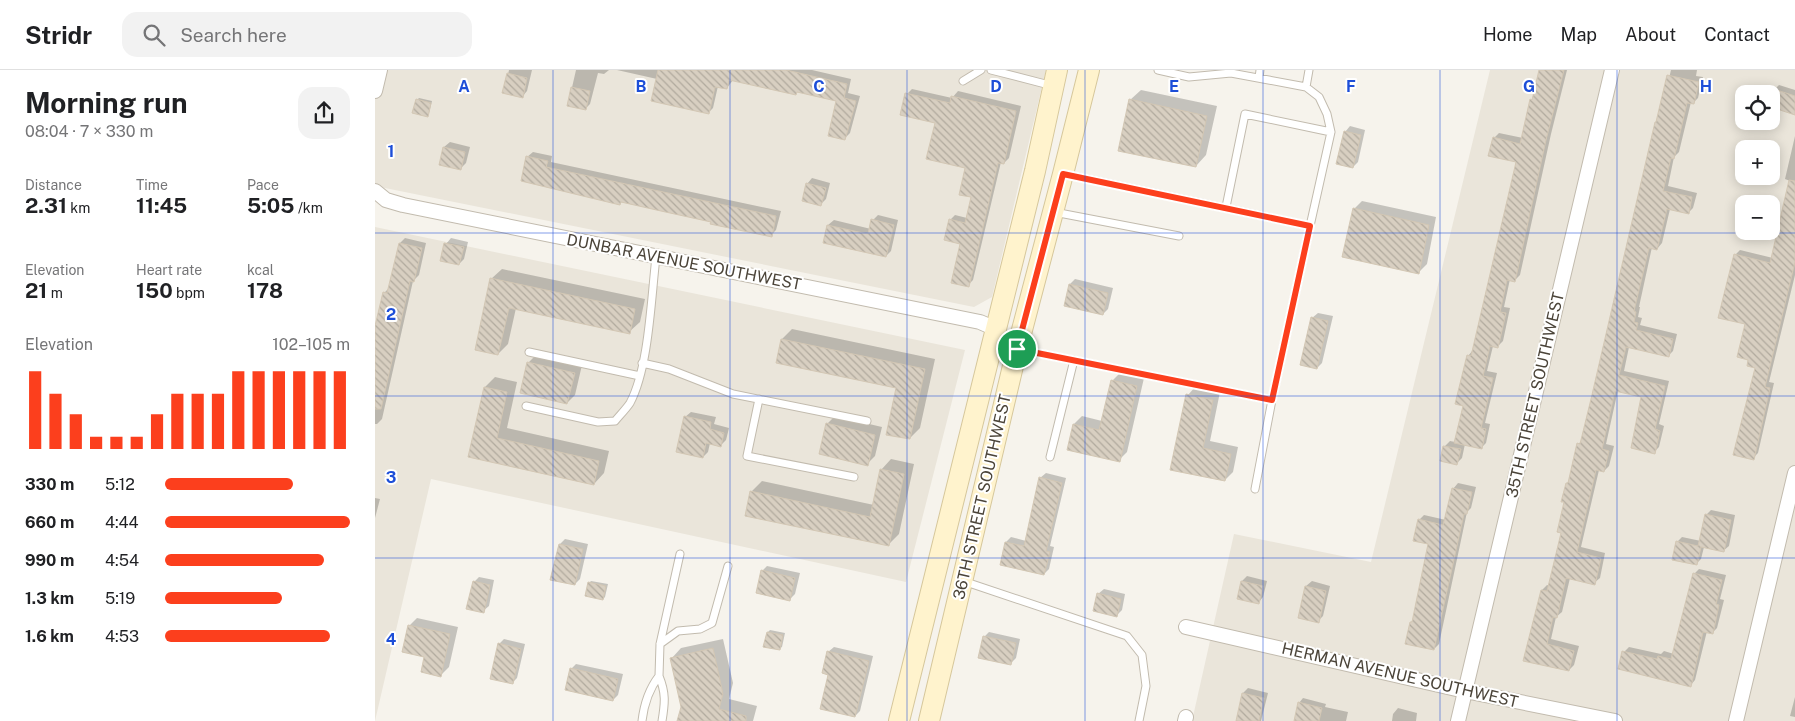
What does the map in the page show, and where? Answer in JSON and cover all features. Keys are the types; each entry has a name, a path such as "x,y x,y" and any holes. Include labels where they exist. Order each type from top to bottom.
{"street":[{"path":"375,91 380,70"},
{"name":"36TH STREET SOUTHWEST","path":"929,721 1017,349 1089,70"},
{"name":"35TH STREET SOUTHWEST","path":"1458,721 1612,70"},
{"name":"36TH STREET SOUTHWEST","path":"899,721 1035,172 1055,78"},
{"name":"DUNBAR AVENUE SOUTHWEST","path":"375,190 387,200 403,205 980,322 996,329"},
{"path":"1737,721 1795,473"},
{"name":"HERMAN AVENUE SOUTHWEST","path":"1186,627 1465,691 1615,721"}],"lane":[{"path":"963,81 981,70"},
{"path":"991,70 1055,78"},
{"path":"1158,70 1189,77 1231,73 1306,87 1319,97 1327,114 1331,132 1272,400 1255,489"},
{"path":"1259,78 1260,70"},
{"path":"1306,87 1309,70"},
{"path":"1226,207 1245,114 1331,132"},
{"path":"1063,174 1310,226"},
{"path":"1053,212 1179,236"},
{"path":"526,406 598,422 615,421 629,404 640,376 656,257"},
{"path":"996,329 1017,349 1272,400"},
{"path":"529,352 640,376"},
{"path":"1049,457 1074,360"},
{"path":"642,363 669,369 733,394 867,422"},
{"path":"759,399 747,456 854,477"},
{"path":"662,721 665,700 664,688 659,676 659,644 680,554"},
{"path":"659,644 678,631 700,629 712,624 728,566"},
{"path":"962,580 1127,636 1142,655 1146,686 1139,721"},
{"path":"642,721 647,698 652,685 659,676"}],"shaded area":[{"path":"375,70 1046,70 992,297 974,307 375,186"},
{"path":"1490,70 1795,70 1795,721 1192,721 1234,534 1371,562"},
{"path":"375,227 965,350 906,582 431,479 375,721"}],"building":[{"path":"658,70 786,70 847,84 844,98 856,101 845,140 828,136 836,101 797,92 796,95 729,80 727,89 715,87 709,114 651,101"},
{"path":"1539,70 1564,70 1546,140 1515,282 1507,280 1500,312 1506,313 1498,348 1490,346 1483,376 1493,378 1481,428 1486,429 1482,449 1454,443 1463,406 1455,404 1467,355 1471,356 1516,162 1488,156 1493,137 1520,144 1530,99 1532,100"},
{"path":"507,73 527,78 523,98 502,93"},
{"path":"1667,75 1699,82 1694,104 1687,103 1674,159 1671,158 1663,191 1692,197 1689,214 1667,209 1657,250 1649,248 1634,311 1636,312 1634,322 1638,323 1636,330 1673,339 1669,357 1626,347 1619,375 1665,386 1655,429 1660,431 1655,454 1631,448 1641,397 1615,391 1602,449 1609,451 1604,472 1596,470 1577,552 1601,558 1595,585 1566,578 1557,618 1553,617 1547,644 1574,651 1569,671 1523,661 1541,590 1547,591 1561,533 1557,532 1564,502 1561,502 1566,483 1568,483 1577,443 1580,444"},
{"path":"571,87 590,91 586,110 567,106"},
{"path":"1780,91 1795,96 1795,115 1780,110"},
{"path":"905,93 950,103 951,96 1016,111 1004,164 998,163 969,287 951,283 960,244 944,240 949,219 965,223 971,197 959,195 965,168 926,159 935,123 900,115"},
{"path":"416,99 431,103 428,117 412,113"},
{"path":"1129,99 1207,116 1196,167 1118,151"},
{"path":"1344,131 1361,135 1353,168 1336,164"},
{"path":"443,147 465,152 461,170 439,165"},
{"path":"526,156 548,161 546,167 776,216 772,237 621,202 620,205 521,181"},
{"path":"1789,180 1795,181 1795,262 1765,387 1770,388 1754,460 1733,455 1755,368 1747,366 1748,360 1737,357 1745,324 1718,318 1734,254 1770,263 1775,240 1780,240 1780,219"},
{"path":"806,183 826,188 821,206 802,201"},
{"path":"1353,208 1429,225 1419,274 1342,257"},
{"path":"871,219 894,225 886,257 823,243 827,225 868,234"},
{"path":"399,243 422,248 414,282 410,281 381,409 375,409 375,326 383,292 387,293"},
{"path":"444,243 464,247 459,265 440,261"},
{"path":"490,278 635,309 630,334 509,308 498,355 475,350"},
{"path":"1069,284 1108,293 1103,315 1064,306"},
{"path":"1311,317 1328,321 1317,369 1300,365"},
{"path":"781,339 925,369 910,439 886,435 896,388 776,363"},
{"path":"527,362 575,373 567,404 520,393"},
{"path":"1111,380 1137,386 1120,462 1067,450 1073,424 1099,430"},
{"path":"484,387 507,392 497,438 599,461 594,485 468,457"},
{"path":"1186,394 1213,400 1203,448 1231,454 1225,481 1170,470"},
{"path":"684,416 711,422 710,429 724,433 721,447 706,443 703,458 676,452"},
{"path":"826,423 875,435 868,466 819,454"},
{"path":"1443,446 1461,449 1457,465 1440,461"},
{"path":"880,469 904,474 889,546 745,516 750,491 870,517"},
{"path":"1039,477 1062,483 1046,551 1050,552 1044,575 1000,565 1005,542 1024,546"},
{"path":"1452,488 1472,492 1467,514 1464,514 1434,650 1405,644 1410,622 1412,622 1428,544 1413,541 1418,519 1443,525"},
{"path":"1705,514 1731,520 1724,552 1701,547 1697,565 1672,560 1676,541 1698,546"},
{"path":"559,544 583,549 575,585 550,580"},
{"path":"761,570 795,578 790,601 756,593"},
{"path":"1693,573 1722,580 1716,604 1719,605 1713,634 1703,632 1691,687 1618,669 1622,651 1657,659 1658,656 1671,659"},
{"path":"473,581 490,585 484,613 466,609"},
{"path":"1241,581 1263,586 1259,604 1237,599"},
{"path":"588,582 606,586 603,600 585,596"},
{"path":"1305,586 1326,591 1319,623 1298,618"},
{"path":"1097,593 1121,599 1117,617 1093,611"},
{"path":"408,625 450,634 441,677 421,672 424,657 402,652"},
{"path":"767,632 783,635 780,650 763,647"},
{"path":"983,636 1016,643 1011,665 978,658"},
{"path":"498,643 521,649 513,684 490,679"},
{"path":"713,648 723,694 719,709 746,716 746,721 677,721 681,707 670,658"},
{"path":"827,651 869,661 855,717 820,709 828,675 822,673"},
{"path":"570,668 618,679 613,701 565,690"},
{"path":"1242,693 1264,698 1259,721 1236,721"},
{"path":"1298,702 1322,708 1319,721 1294,721"}],"route":[{"path":"1063,174 1310,226 1272,400 1017,349 1063,174"}]}
